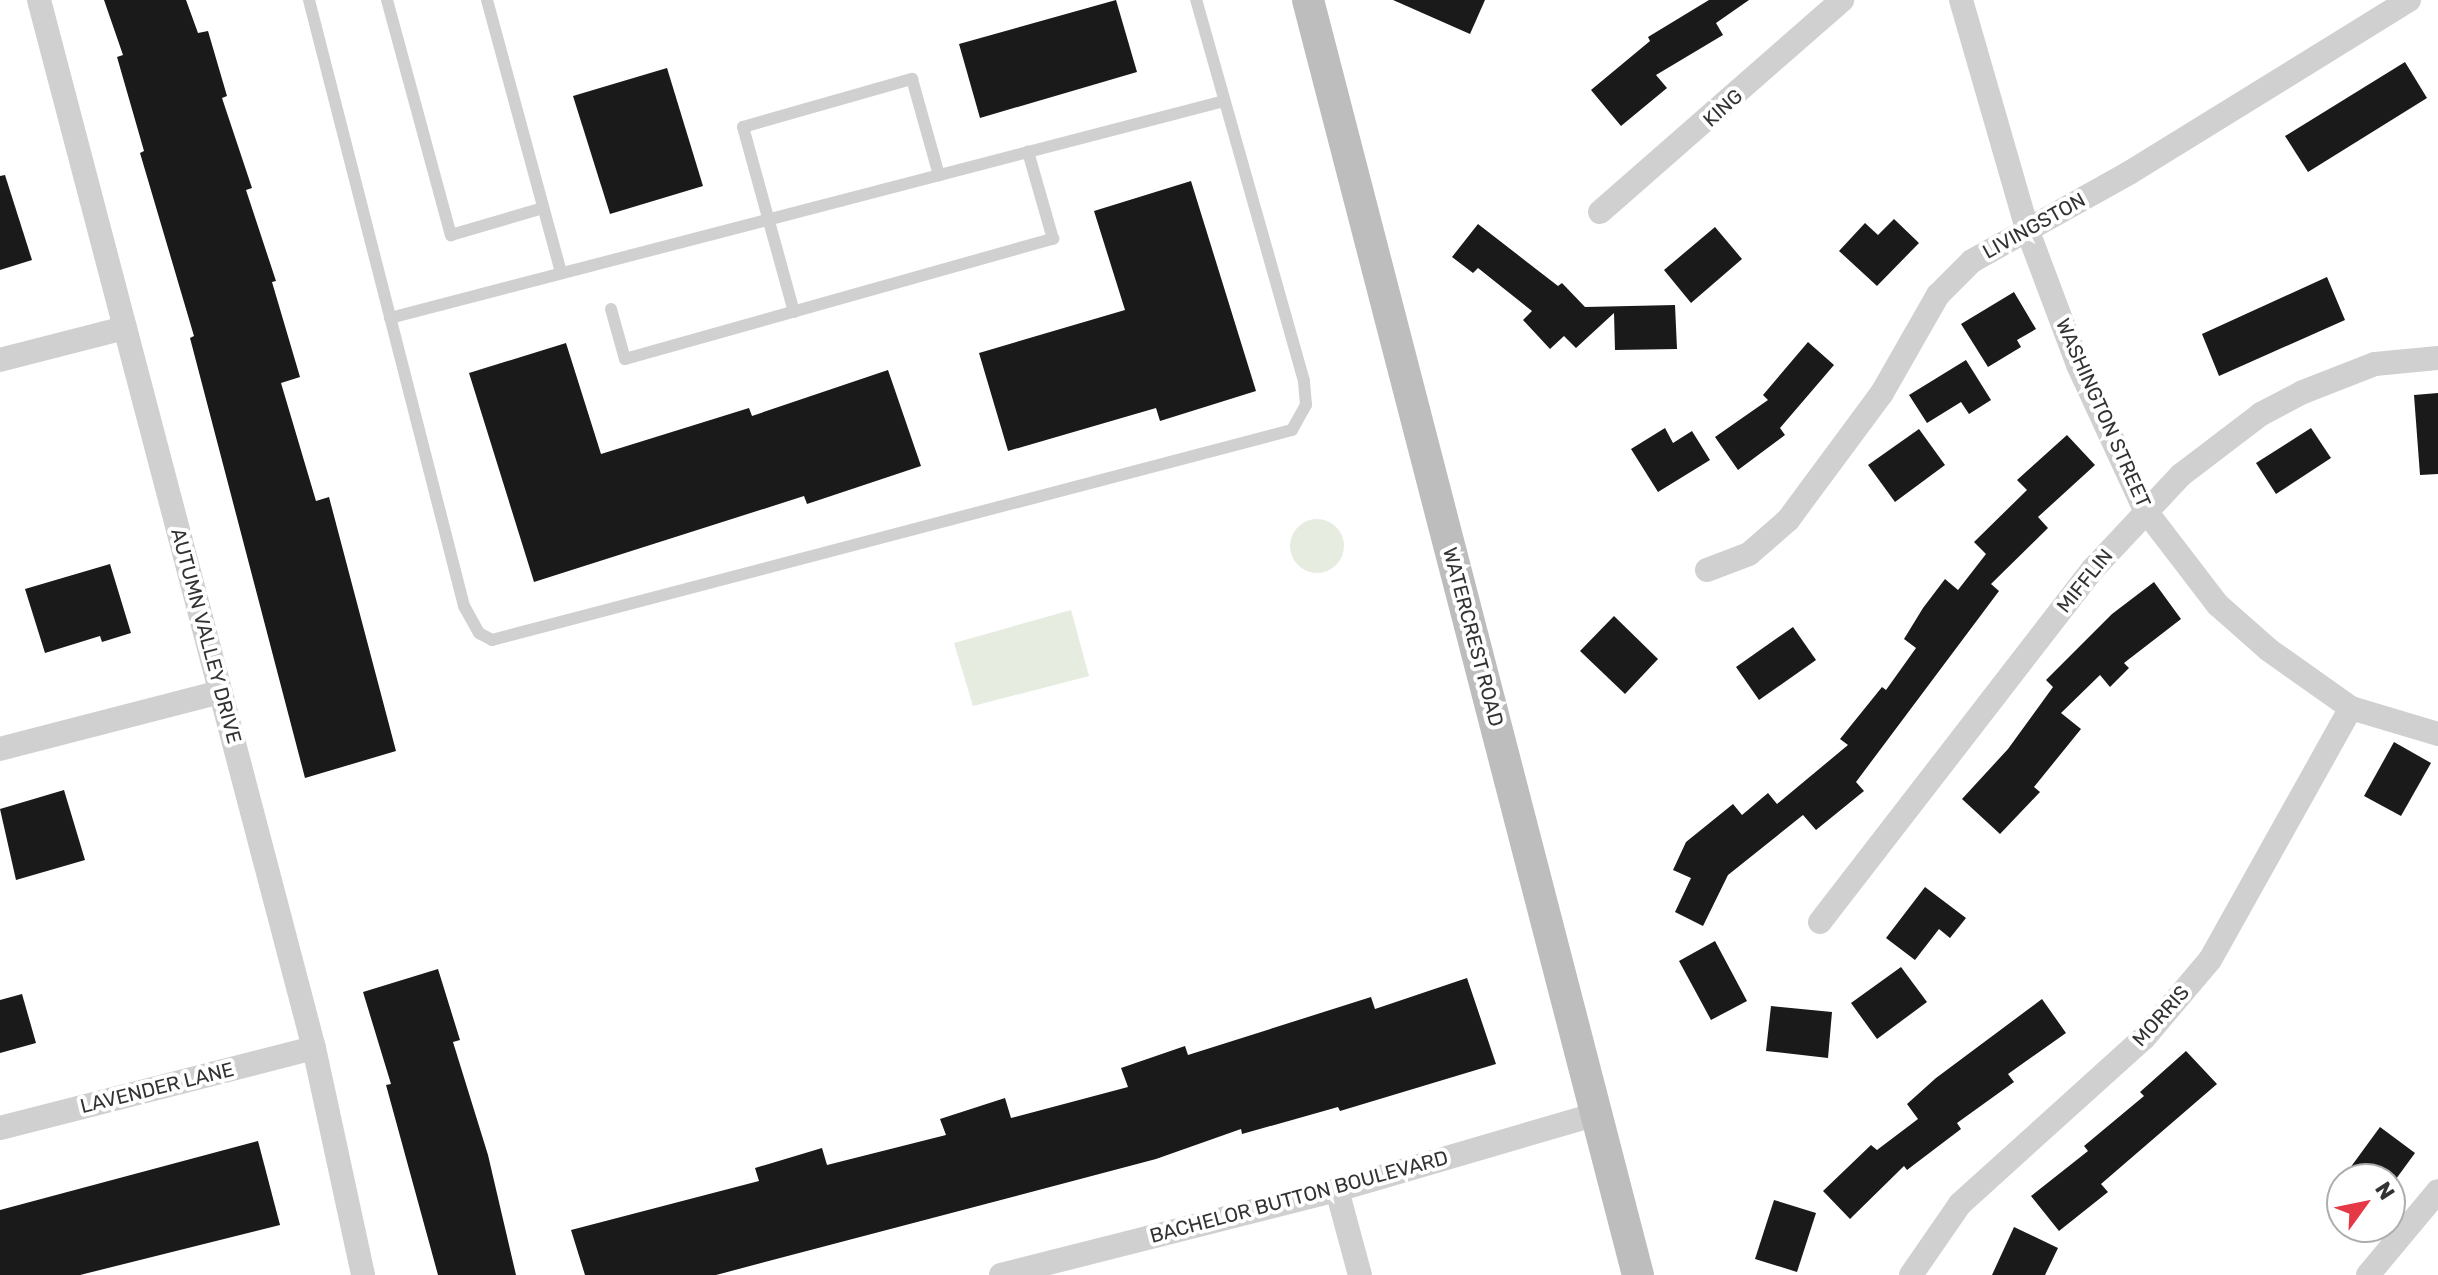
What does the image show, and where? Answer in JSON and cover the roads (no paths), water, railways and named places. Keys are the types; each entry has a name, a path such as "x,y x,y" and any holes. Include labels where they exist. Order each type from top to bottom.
{"street":[{"name":"AUTUMN VALLEY DRIVE","path":"39,0 314,1048 363,1275"},
{"name":"WATERCREST ROAD","path":"1308,0 1638,1275"},
{"name":"KING","path":"1600,212 1842,0"},
{"name":"WASHINGTON STREET","path":"1961,0 2027,229 2078,365 2145,510 2218,605 2269,650 2351,708 2438,734"},
{"name":"LIVINGSTON","path":"1707,570 1749,554 1788,520 1882,393 1938,295 1972,261 2129,173 2409,0"},
{"path":"0,360 125,328"},
{"name":"MIFFLIN","path":"1820,922 2093,569 2181,475 2249,423 2303,392 2375,364 2438,358"},
{"path":"0,749 221,692"},
{"name":"MORRIS","path":"1911,1275 1960,1204 2144,1038 2210,960 2351,708"},
{"name":"LAVENDER LANE","path":"0,1128 314,1048"},
{"name":"BACHELOR BUTTON BOULEVARD","path":"1001,1275 1337,1190 1597,1114"},
{"path":"1337,1190 1360,1275"},
{"path":"2368,1275 2438,1191"}],"lane":[{"path":"309,0 464,606 479,633 506,640 1292,430 1306,405 1304,381 1196,0"},
{"path":"387,0 451,235 543,208"},
{"path":"487,0 561,273"},
{"path":"794,312 743,127 912,79 939,175"},
{"path":"390,318 1224,101"},
{"path":"611,309 625,359 1053,239 1028,152"}]}
